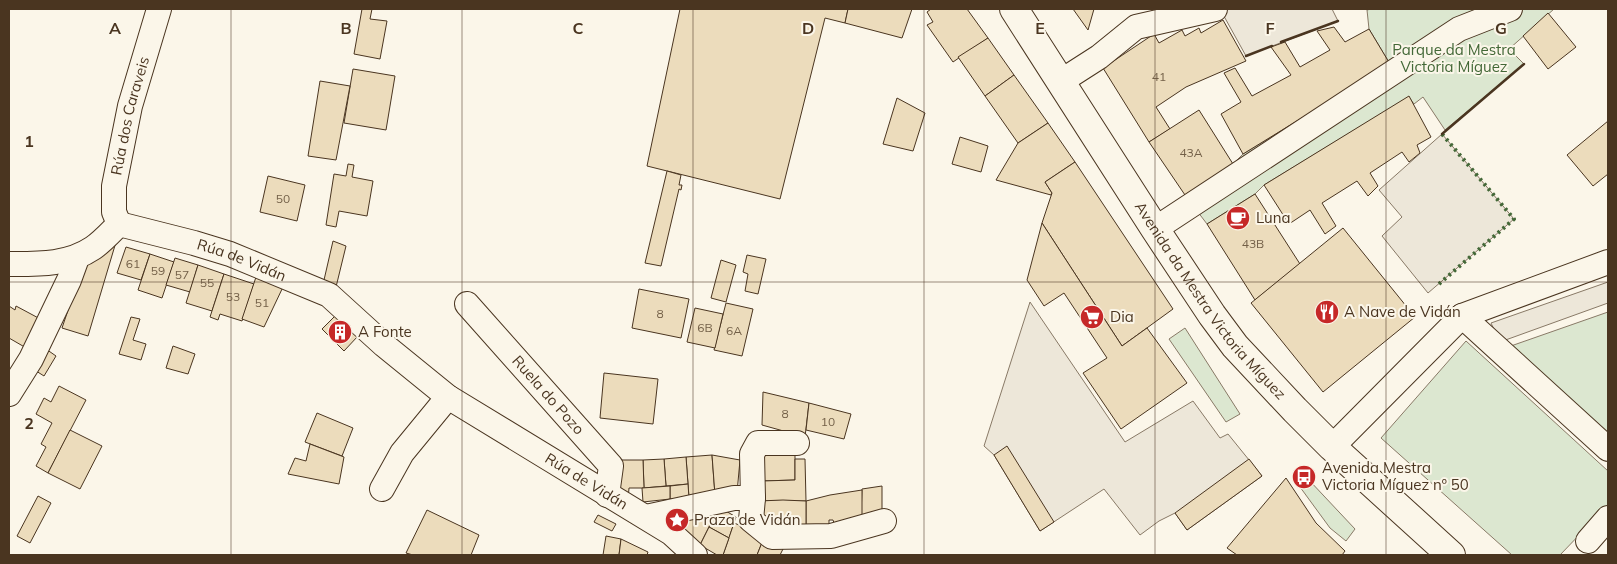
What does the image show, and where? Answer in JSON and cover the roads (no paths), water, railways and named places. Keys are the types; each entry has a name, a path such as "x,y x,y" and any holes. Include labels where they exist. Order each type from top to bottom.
{"main road":[{"name":"Avenida da Mestra Victoria Míguez","path":"1014,9 1154,229 1235,346 1332,447 1451,555"}],"street":[{"name":"Rúa dos Caraveis","path":"119,224 114,212 114,186 130,106 159,9"},
{"path":"1060,82 1099,57 1136,27 1215,9"},
{"path":"1154,229 1459,29 1510,9"},
{"path":"9,264 38,264 77,258 94,247 119,224"},
{"name":"Rúa de Vidán","path":"119,224 230,254 329,296 384,346 448,397 646,517 671,533 695,555"},
{"path":"9,394 32,360 69,280 77,258"},
{"path":"1332,447 1462,316 1608,262"},
{"name":"Ruela do Pozo","path":"467,304 611,466 607,495"},
{"path":"1462,316 1608,449"},
{"path":"382,489 402,452 448,397"},
{"path":"797,443 758,444 752,454 751,520 772,537 831,536 884,521"},
{"path":"646,517 734,498 752,498"},
{"path":"1588,540 1608,518"}],"place":[{"name":"Luna","path":"1238,218"},
{"name":"A Nave de Vidán","path":"1327,312"},
{"name":"Dia","path":"1092,317"},
{"name":"A Fonte","path":"340,332"},
{"name":"Avenida Mestra Victoria Míguez nº 50","path":"1304,477"},
{"name":"Praza de Vidán","path":"677,520"}],"park label":[{"name":"Parque da Mestra Victoria Míguez","path":"1454,58"}]}
